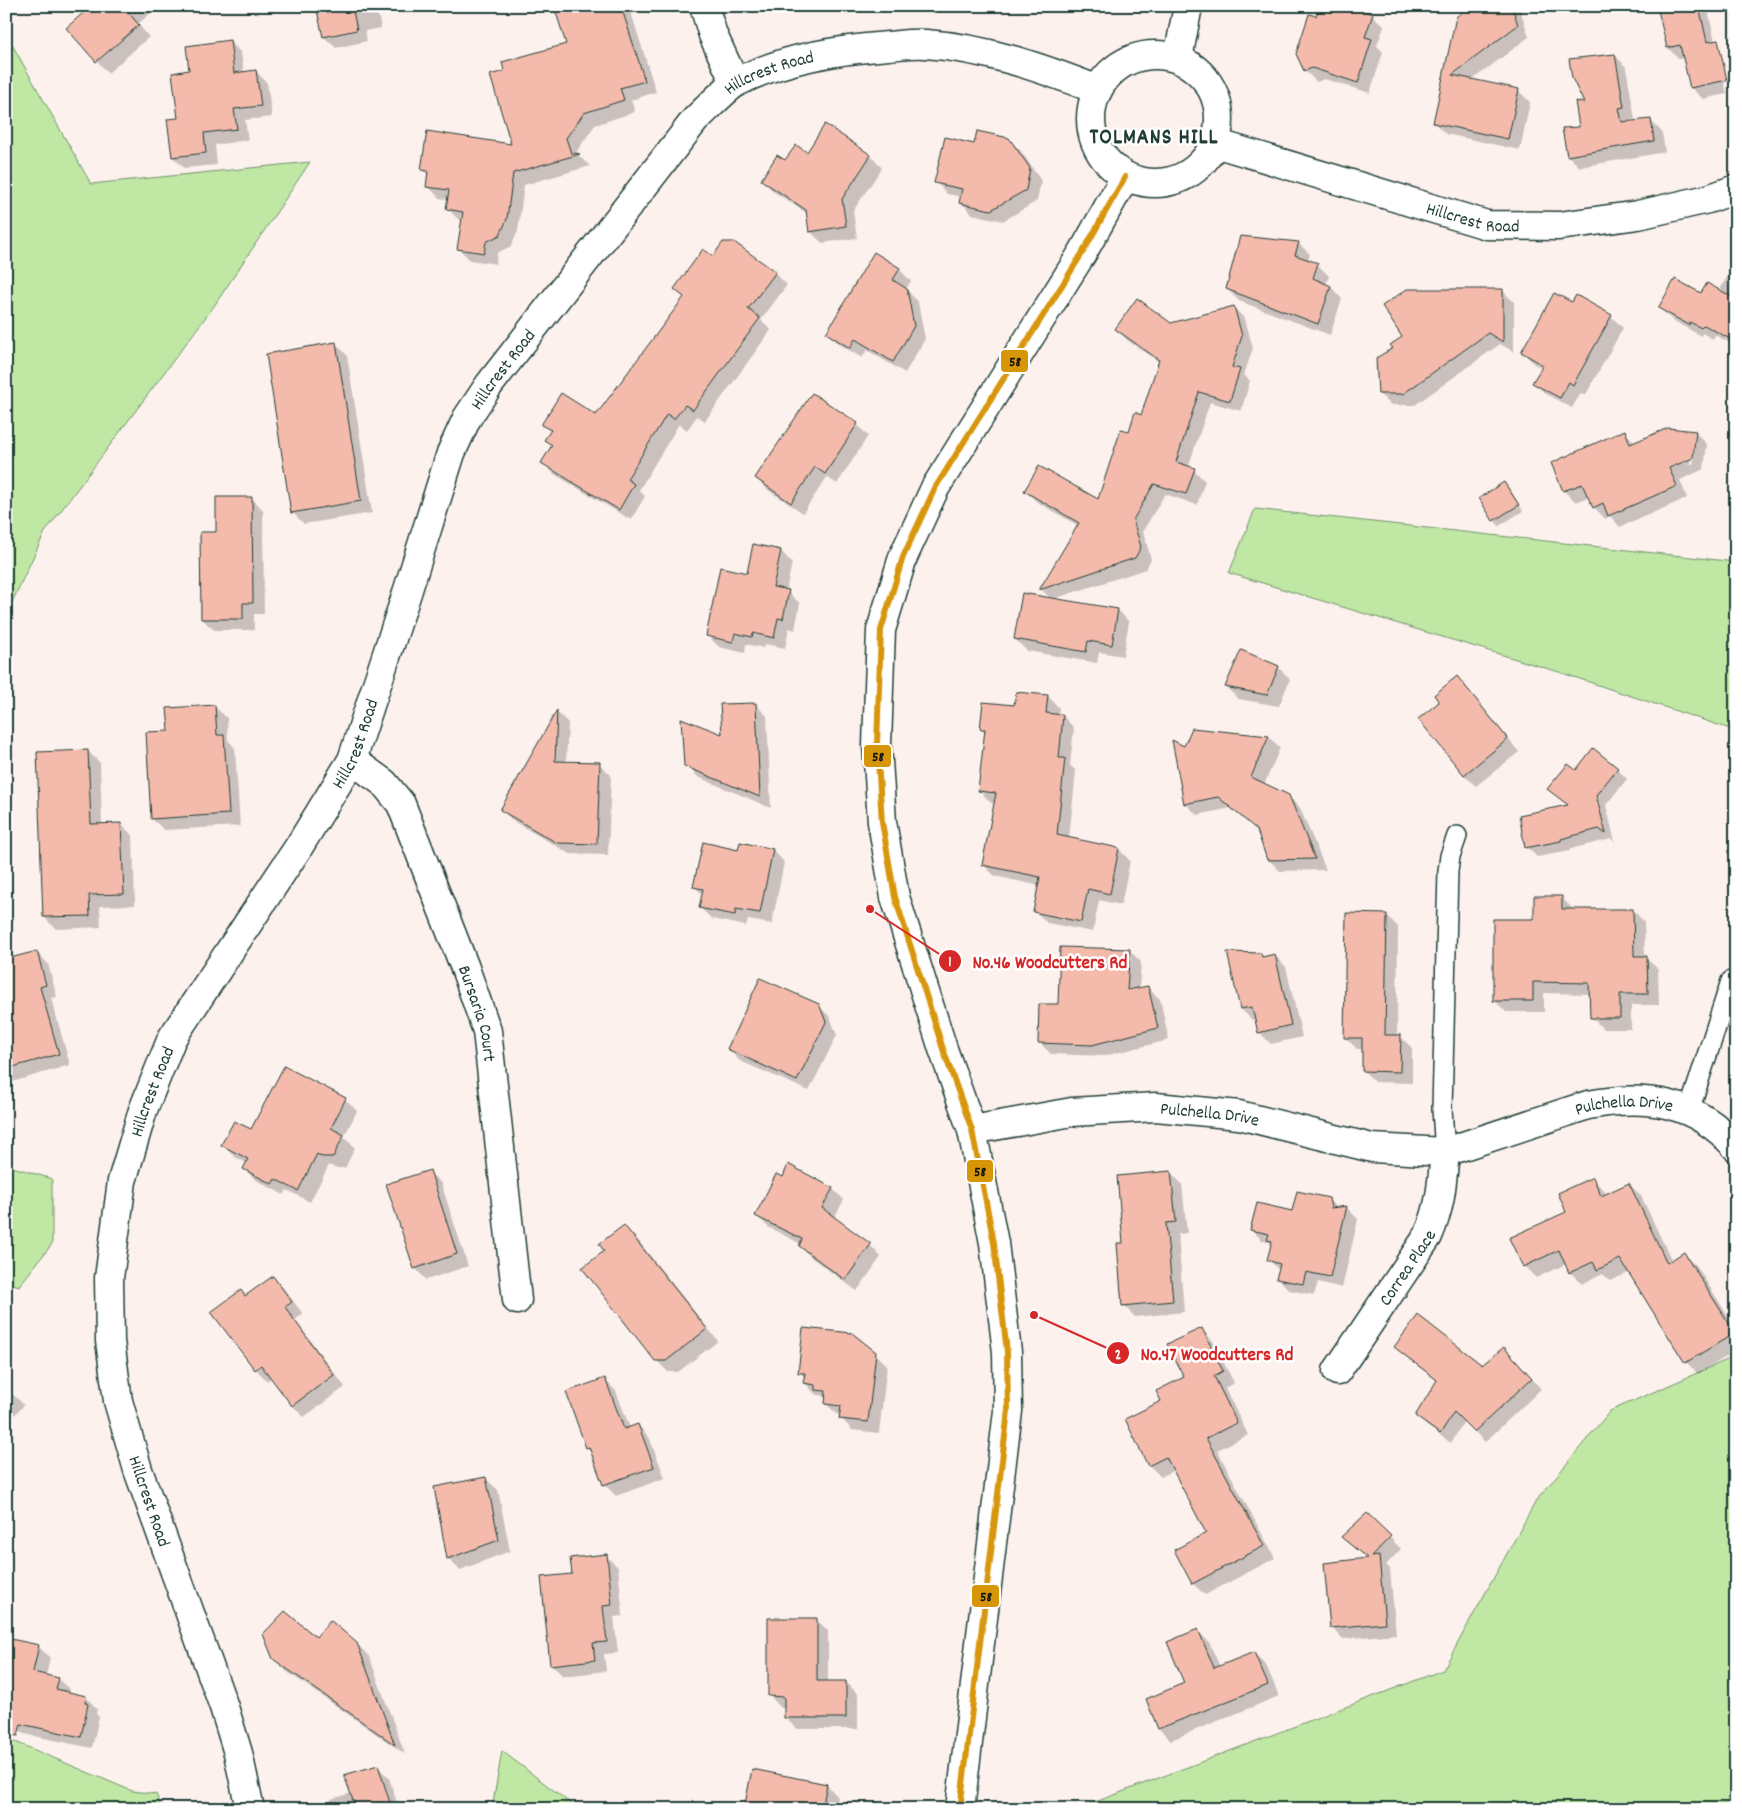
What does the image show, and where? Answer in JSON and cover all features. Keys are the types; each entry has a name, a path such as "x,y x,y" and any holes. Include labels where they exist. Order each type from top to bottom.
{"street":[{"path":"704,6 713,35 736,83"},
{"path":"1178,58 1188,6"},
{"name":"Hillcrest Road","path":"250,1809 238,1753 224,1707 138,1470 118,1401 110,1341 109,1278 122,1181 143,1110 172,1038 298,848 352,760 406,599 451,453 467,418 489,385 695,120 736,83 783,64 832,52 924,44 965,49 1003,58 1045,70 1098,90"},
{"path":"1161,55 1178,58 1197,70 1210,85 1218,103 1220,123 1215,143 1204,161 1188,175 1168,183 1146,183 1125,177 1109,165 1097,148 1091,129 1091,108 1098,90 1109,74 1124,62 1142,56 1161,55"},
{"name":"Hillcrest Road","path":"1215,143 1486,225 1559,226 1638,215 1708,199 1736,189"},
{"path":"960,1809 1008,1411 1007,1352 994,1243 972,1130 942,1049 895,897 882,822 877,745 881,630 903,557 935,488 1083,252 1125,177"},
{"name":"Bursaria Court","path":"352,760 384,782 401,804 487,1030 517,1300"},
{"name":"Pulchella Drive","path":"972,1130 1072,1112 1156,1107 1239,1115 1372,1148 1445,1152 1588,1105 1612,1101 1638,1100 1663,1102 1689,1111 1723,1133 1736,1147"},
{"name":"Correa Place","path":"1337,1371 1428,1236 1436,1216 1442,1191 1445,1152"}],"lane":[{"path":"1445,1152 1442,1109 1448,871 1450,856 1458,836"},
{"name":"Pulchella Drive","path":"1689,1111 1731,981"}],"green space":[{"path":"6,34 91,184 310,162 214,306 45,532 6,615"},
{"path":"1255,509 1736,562 1736,731 1559,672 1229,573"},
{"path":"6,1165 52,1179 52,1244 19,1286 6,1282"},
{"path":"1736,1356 1736,1809 1077,1809 1443,1670 1536,1501 1610,1411"},
{"path":"6,1738 132,1791 156,1794 162,1809 6,1809"},
{"path":"502,1751 578,1809 492,1809"}],"building":[{"path":"91,6 123,6 139,25 96,62 66,28"},
{"path":"316,6 352,6 357,30 323,37"},
{"path":"554,6 621,6 645,81 620,88 624,100 584,113 566,138 571,153 580,154 513,173 507,219 500,235 486,242 484,253 457,249 463,212 446,209 449,190 426,187 428,171 421,170 427,131 511,144 490,75 504,71 502,62 566,44"},
{"path":"1319,6 1350,6 1373,14 1365,37 1372,39 1358,83 1312,68 1304,71 1296,54 1309,14 1316,16"},
{"path":"1470,6 1512,6 1518,25 1452,75 1519,89 1508,139 1433,123 1456,17"},
{"path":"1657,6 1699,6 1707,42 1718,40 1727,80 1690,88 1680,45 1667,48"},
{"path":"230,40 234,73 256,70 261,106 234,109 237,129 204,133 206,153 172,157 167,119 178,118 172,73 189,70 186,46"},
{"path":"1615,54 1624,107 1619,108 1622,122 1651,119 1654,141 1567,156 1562,128 1579,127 1575,101 1584,103 1572,78 1569,59"},
{"path":"825,124 871,155 842,199 846,226 809,232 806,210 761,180 777,155 785,160 796,145 807,152"},
{"path":"977,131 1009,138 1030,168 1026,190 991,210 959,203 962,189 934,183 945,137 974,144"},
{"path":"1240,236 1299,242 1295,255 1318,263 1313,278 1331,286 1318,324 1226,289"},
{"path":"723,242 734,242 776,272 748,309 760,318 693,410 685,405 674,419 667,414 627,479 634,484 619,510 541,463 552,445 544,440 551,430 541,425 561,393 596,415 684,297 674,289 703,249 713,256"},
{"path":"874,252 900,268 893,280 907,289 914,326 893,362 855,339 850,348 826,333"},
{"path":"1675,279 1701,293 1707,283 1736,299 1736,342 1704,325 1701,328 1690,322 1689,325 1658,308"},
{"path":"1407,289 1503,289 1503,342 1488,333 1403,394 1378,394 1376,358 1393,348 1390,345 1402,337 1382,306"},
{"path":"1554,293 1572,302 1576,295 1612,315 1573,385 1569,382 1560,398 1532,383 1543,365 1521,352"},
{"path":"1137,298 1171,323 1234,306 1242,336 1232,367 1240,369 1230,401 1199,392 1176,462 1195,468 1186,494 1154,484 1133,520 1141,547 1135,558 1039,590 1079,523 1024,491 1039,466 1098,499 1121,429 1129,431 1135,412 1141,415 1159,360 1115,329"},
{"path":"336,342 361,501 291,513 266,354"},
{"path":"812,393 858,423 825,474 815,467 791,503 755,478"},
{"path":"1668,428 1696,431 1693,458 1669,468 1677,486 1608,516 1603,503 1593,508 1582,484 1563,491 1551,463 1625,430 1630,444"},
{"path":"1504,482 1519,505 1493,521 1479,498"},
{"path":"216,497 252,497 253,603 243,603 243,619 201,619 200,532 216,532"},
{"path":"753,544 781,550 773,587 789,590 783,619 778,618 774,638 753,633 752,637 735,633 733,642 706,636 720,567 747,573"},
{"path":"1022,593 1118,609 1112,645 1088,641 1086,652 1014,639"},
{"path":"1241,650 1279,666 1267,695 1225,687"},
{"path":"1457,676 1508,739 1464,775 1418,719 1439,702 1434,695"},
{"path":"1016,692 1048,695 1046,713 1063,715 1059,758 1065,758 1057,835 1119,848 1110,894 1088,889 1081,922 1033,912 1040,877 982,865 996,793 978,791 985,729 980,729 983,702 1014,705"},
{"path":"756,703 760,797 684,766 681,718 722,734 720,704"},
{"path":"215,705 217,735 224,735 229,814 151,819 146,732 169,731 167,708"},
{"path":"557,710 555,761 600,762 597,844 557,843 500,810"},
{"path":"1192,728 1269,736 1251,777 1289,795 1315,859 1267,860 1257,830 1218,797 1184,804 1172,740 1184,746"},
{"path":"1593,748 1618,768 1596,795 1606,834 1599,829 1561,839 1561,841 1525,848 1519,815 1568,805 1547,789 1568,764 1576,770"},
{"path":"88,750 91,824 121,823 124,894 89,895 90,916 43,917 37,752"},
{"path":"703,842 738,850 740,842 773,849 760,913 736,909 735,915 699,908 703,889 693,887"},
{"path":"1534,896 1562,896 1562,909 1633,909 1634,956 1647,956 1648,994 1620,994 1620,1018 1590,1018 1589,983 1533,982 1533,1001 1493,1001 1493,919 1534,919"},
{"path":"1346,913 1387,914 1385,1035 1401,1035 1400,1072 1362,1071 1362,1038 1344,1038"},
{"path":"1060,947 1130,949 1127,990 1148,986 1158,1028 1092,1045 1038,1043 1039,1004 1058,1004"},
{"path":"37,951 46,985 40,987 59,1054 6,1069 6,959"},
{"path":"1227,952 1261,953 1262,957 1275,954 1291,1025 1258,1033 1252,1007 1240,1009"},
{"path":"760,978 819,1004 826,1022 797,1081 727,1049"},
{"path":"284,1066 346,1098 331,1128 344,1135 333,1157 322,1157 317,1154 298,1191 275,1179 272,1184 243,1169 248,1159 221,1145 234,1121 251,1129"},
{"path":"788,1164 833,1188 822,1208 871,1244 845,1280 799,1246 802,1239 755,1216 776,1174 783,1177"},
{"path":"430,1170 457,1254 414,1269 386,1184"},
{"path":"1171,1171 1176,1222 1166,1223 1173,1301 1122,1306 1117,1243 1123,1243 1117,1176"},
{"path":"1593,1177 1601,1196 1629,1183 1667,1263 1684,1252 1735,1333 1685,1363 1620,1259 1597,1270 1593,1262 1569,1273 1559,1250 1523,1267 1509,1238 1566,1212 1558,1193"},
{"path":"1297,1191 1329,1198 1331,1208 1347,1206 1330,1277 1306,1272 1303,1284 1276,1279 1280,1264 1267,1260 1272,1241 1267,1240 1269,1234 1250,1230 1257,1203 1292,1211"},
{"path":"624,1225 707,1329 666,1361 655,1361 582,1268 604,1251 599,1244"},
{"path":"273,1276 292,1302 285,1307 334,1375 292,1406 261,1365 255,1370 211,1312 241,1290 245,1296"},
{"path":"1418,1315 1482,1365 1504,1347 1532,1378 1474,1432 1454,1412 1440,1434 1415,1416 1437,1380 1394,1347"},
{"path":"803,1328 852,1333 876,1352 868,1422 839,1419 841,1406 825,1404 826,1391 815,1390 815,1385 803,1383 805,1373 798,1373"},
{"path":"1202,1328 1223,1371 1214,1376 1237,1423 1206,1438 1264,1546 1192,1584 1174,1550 1206,1533 1166,1457 1148,1466 1125,1419 1161,1401 1156,1391 1184,1377 1167,1344"},
{"path":"605,1378 624,1429 638,1424 654,1467 603,1485 589,1447 586,1448 566,1392"},
{"path":"486,1477 499,1540 447,1559 434,1487"},
{"path":"1367,1513 1391,1536 1371,1557 1379,1556 1385,1623 1330,1628 1324,1563 1367,1558 1341,1537"},
{"path":"607,1554 612,1605 603,1606 607,1642 593,1643 595,1660 550,1665 541,1577 572,1574 570,1558"},
{"path":"285,1611 316,1637 330,1620 357,1643 395,1745 273,1659 263,1634"},
{"path":"768,1618 817,1618 817,1681 846,1681 846,1718 784,1718 784,1697 768,1696"},
{"path":"1198,1629 1214,1668 1254,1652 1268,1685 1158,1729 1146,1699 1184,1683 1167,1642"},
{"path":"6,1638 39,1645 33,1672 59,1678 56,1689 86,1696 85,1702 88,1704 81,1737 21,1724 18,1736 6,1735"},
{"path":"378,1765 392,1809 356,1809 344,1775"},
{"path":"752,1769 827,1784 822,1809 744,1809"}],"transit line":[{"name":"58","path":"960,1809 1008,1411 1007,1352 994,1243 972,1130 943,1049 895,897 882,822 877,745 881,630 903,557 935,488 1083,252 1125,177"}],"place":[{"name":"No.46 Woodcutters Rd","path":"870,909"},
{"name":"No.47 Woodcutters Rd","path":"1034,1315"}],"district":[{"name":"TOLMANS HILL","path":"1154,135"}]}
